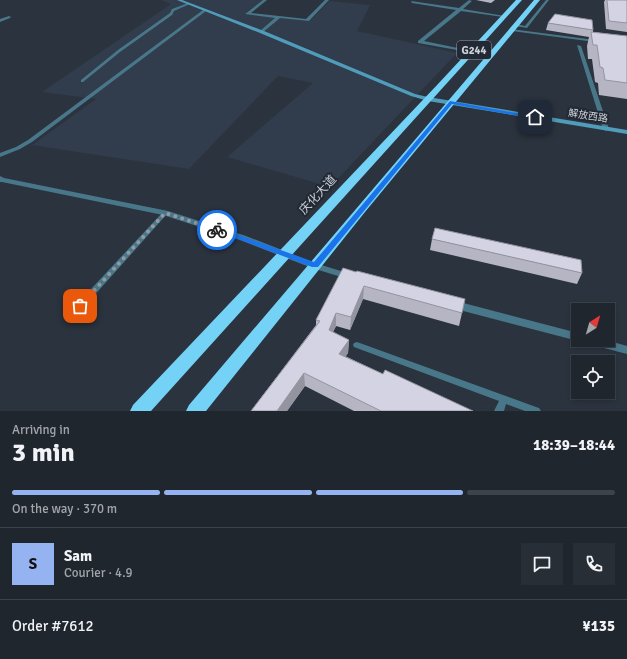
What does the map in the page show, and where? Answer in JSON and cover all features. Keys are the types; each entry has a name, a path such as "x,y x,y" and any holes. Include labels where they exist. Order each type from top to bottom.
{"highway":[{"name":"庆化大道","path":"139,411 472,52 518,0"},
{"name":"G244","path":"195,411 537,0"}],"street":[{"name":"解放西路","path":"178,0 262,32 398,90 429,98 605,127 627,132"},
{"path":"265,0 247,14 307,20 328,0"},
{"path":"470,1 420,42 472,52"},
{"path":"412,2 504,16"},
{"path":"0,155 18,148 30,141 204,10"},
{"path":"0,21 9,17"},
{"path":"262,32 279,17"},
{"path":"579,46 605,127"},
{"name":"解放西路","path":"605,127 627,129"},
{"path":"0,178 2,180 165,213 243,238 315,266 358,279"},
{"path":"440,301 571,335"},
{"path":"615,347 627,350"}],"lane":[{"path":"514,28 526,27 548,0"},
{"path":"82,81 119,51 171,14 173,10 189,4"},
{"path":"514,28 597,41"},
{"path":"80,306 165,213"},
{"path":"357,345 536,411"},
{"path":"499,411 504,399"}],"shaded area":[{"path":"161,0 263,0 244,14 310,21 329,1 370,5 357,31 457,53 330,187 227,157 313,83 278,76 189,169 32,145 96,99 42,92 171,4"}],"building":[{"path":"607,0 627,0 627,23 609,21"},
{"path":"555,14 592,20 593,30 548,23"},
{"path":"591,32 627,36 627,83 605,80 603,68 600,67 597,45 593,45"},
{"path":"435,228 581,260 582,273 432,239"},
{"path":"343,268 465,299 462,313 364,286 351,317 336,313 329,330 349,340 339,354 383,374 385,370 473,411 381,411 304,373 277,411 251,411 320,321 316,320"}],"way so far":[{"path":"80,306 165,213 217,230"}],"route":[{"path":"217,230 243,238 315,266 450,103 535,117"}]}
